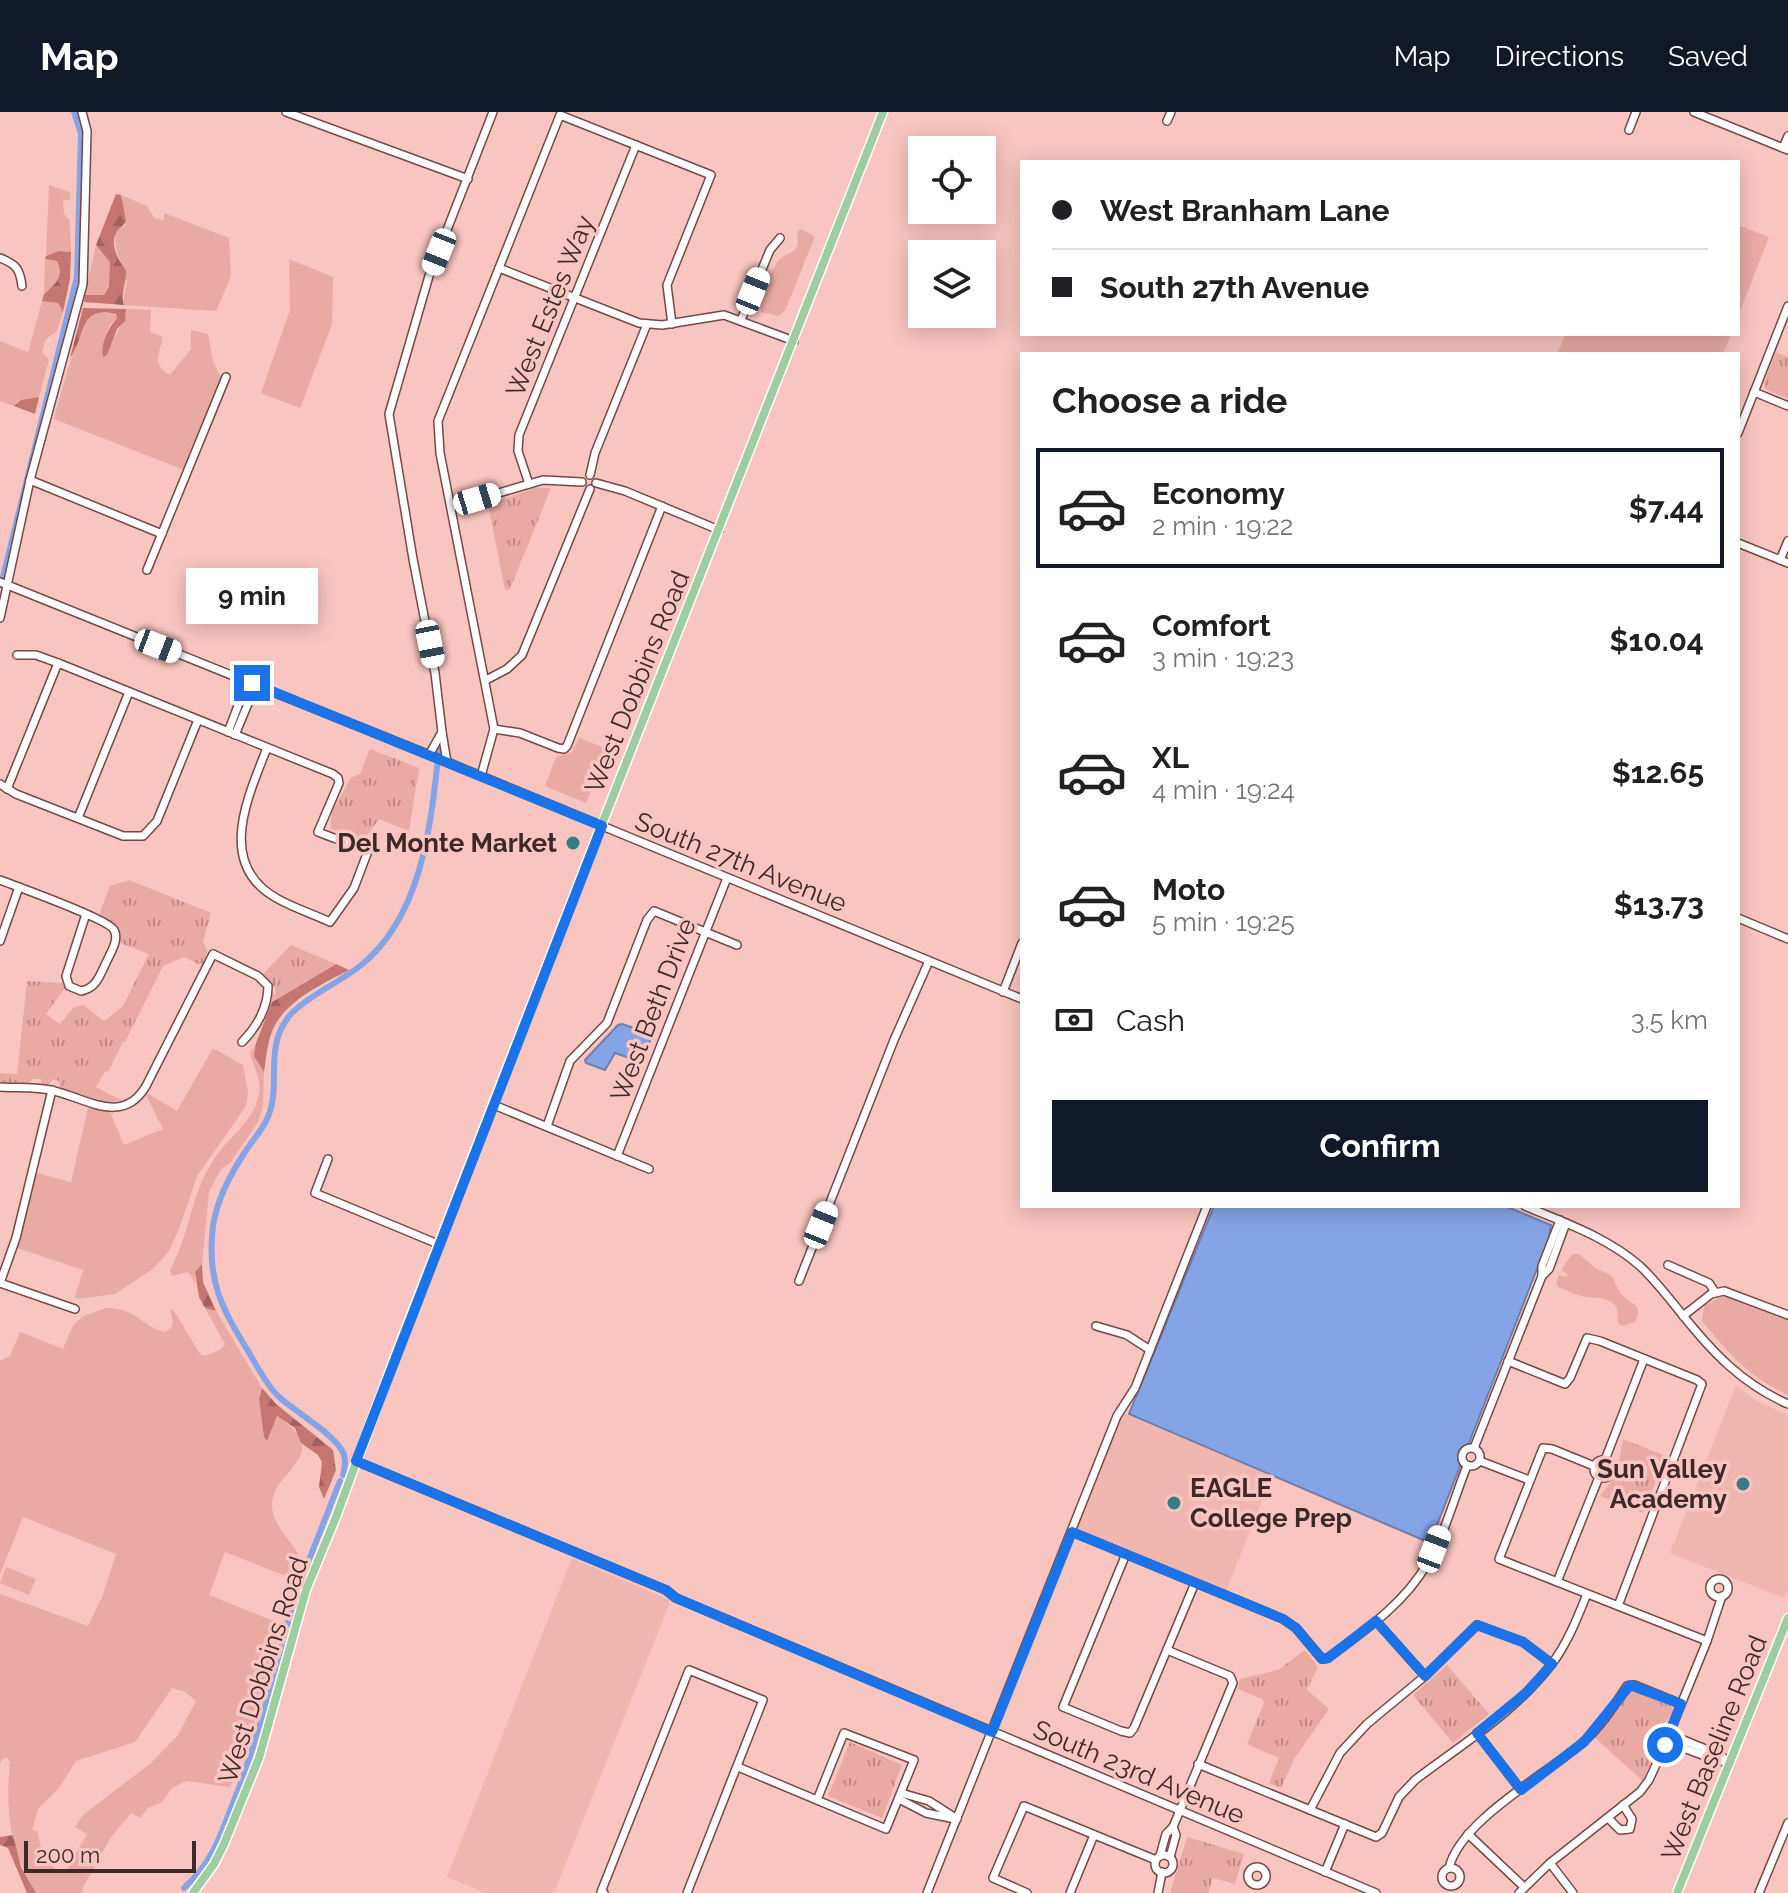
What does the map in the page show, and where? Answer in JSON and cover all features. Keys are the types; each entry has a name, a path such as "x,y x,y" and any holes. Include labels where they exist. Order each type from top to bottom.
{"main road":[{"name":"West Dobbins Road","path":"193,1893 222,1850 259,1758 298,1612 438,1244 883,112"},
{"name":"West Baseline Road","path":"1677,1893 1788,1618"}],"street":[{"path":"0,618 3,583 83,284 87,131 82,112"},
{"path":"286,112 468,179"},
{"path":"439,758 442,732 435,673 389,414 417,311 493,112"},
{"path":"1167,121 1171,112"},
{"path":"1629,130 1636,112"},
{"path":"1694,112 1786,149 1788,136"},
{"path":"481,776 494,729 437,438 438,421 560,115 711,175 667,285 672,324"},
{"name":"West Estes Way","path":"529,484 518,451 519,435 636,145"},
{"path":"741,320 770,250 780,238"},
{"path":"0,258 14,263 20,270 22,286"},
{"path":"499,268 626,319 647,324 672,324 712,315 741,320 794,341"},
{"path":"1740,428 1788,306"},
{"path":"590,475 595,453 647,324"},
{"path":"147,570 226,377"},
{"path":"1754,392 1788,406"},
{"path":"486,680 507,669 522,655 593,486 595,479 590,475"},
{"path":"582,482 590,475"},
{"path":"451,507 529,484 556,479 582,482"},
{"path":"30,480 162,534"},
{"path":"582,482 585,488 593,486 625,491 719,530"},
{"path":"494,729 520,733 564,749 662,506"},
{"path":"1740,544 1784,562 1788,541"},
{"name":"South 27th Avenue","path":"3,583 439,758 1020,998"},
{"path":"17,655 36,655 58,663 267,748 338,778 339,783 318,832 368,851 354,888 330,922 276,899 258,882 247,865 240,823 267,748"},
{"path":"58,663 4,787 78,818 123,836 143,836 157,821 198,720"},
{"path":"231,734 252,694 252,683"},
{"path":"78,818 129,692"},
{"path":"439,758 442,732"},
{"name":"West Beth Drive","path":"617,1156 727,878"},
{"path":"0,880 86,914 109,924 115,931 115,941 95,984 85,991 69,986 66,976 86,914"},
{"path":"0,941 19,887"},
{"path":"547,1126 570,1061 607,1023 647,920 654,911 737,945"},
{"path":"1740,919 1788,939"},
{"path":"1003,992 1020,948"},
{"path":"0,1087 52,1090 101,1107 126,1105 140,1096 213,954 258,976 268,986 268,1000 242,1042"},
{"path":"799,1281 894,1040 929,961"},
{"path":"52,1090 16,1238 0,1283 75,1309"},
{"path":"494,1105 649,1169"},
{"path":"328,1159 315,1193 438,1244"},
{"path":"927,1893 1117,1416 1135,1388 1206,1208"},
{"path":"1530,1208 1600,1239 1636,1263 1732,1370 1759,1391 1788,1404"},
{"path":"1474,1448 1542,1276 1542,1266 1563,1222"},
{"path":"1668,1265 1709,1283 1715,1292"},
{"path":"1683,1316 1715,1292 1729,1291 1788,1315"},
{"path":"1096,1326 1127,1335 1150,1350"},
{"path":"1508,1361 1565,1384 1587,1338 1702,1384 1618,1606"},
{"path":"1605,1460 1644,1359"},
{"path":"1474,1448 1480,1455 1480,1461 1473,1467 1467,1466 1462,1455 1466,1449 1474,1448"},
{"path":"1594,1466 1543,1448 1499,1559 1707,1641"},
{"path":"1598,1460 1605,1460 1611,1465 1611,1473 1607,1477 1599,1477 1593,1471 1594,1466 1598,1460"},
{"name":"South 23rd Avenue","path":"356,1461 1376,1893"},
{"path":"1480,1461 1529,1480"},
{"path":"1072,1532 1290,1623 1322,1659 1328,1658 1376,1621 1410,1587 1428,1563 1467,1466"},
{"path":"1557,1582 1599,1477"},
{"path":"1126,1554 1063,1707 1130,1733 1195,1583"},
{"path":"1198,1764 1376,1837 1382,1833 1399,1797 1415,1780 1527,1692 1552,1664 1571,1633 1587,1594"},
{"path":"1468,1834 1521,1890 1623,1805 1649,1780 1671,1739 1722,1596"},
{"path":"1376,1621 1425,1676"},
{"path":"1310,1810 1340,1753 1367,1724 1425,1676 1477,1625 1523,1642 1552,1664"},
{"path":"1162,1872 1157,1868 1158,1858 1168,1830 1173,1827 1233,1683 1230,1676 1167,1650"},
{"path":"602,1892 689,1670 763,1700 687,1893"},
{"path":"1449,1868 1453,1856 1480,1821 1584,1742 1627,1686 1634,1685 1681,1704"},
{"path":"738,1767 886,1829 914,1760 844,1733 817,1800"},
{"path":"1477,1733 1521,1790"},
{"path":"1671,1739 1720,1755 1730,1762"},
{"path":"900,1796 929,1801 957,1819"},
{"path":"1608,1818 1620,1830 1630,1829 1632,1819 1623,1805"},
{"path":"1027,1893 993,1878 1024,1806 1158,1858 1170,1857"},
{"path":"1759,1893 1788,1823"},
{"path":"1325,1872 1345,1824"},
{"path":"1162,1872 1172,1867 1173,1827"},
{"path":"1070,1893 1094,1835"},
{"path":"1164,1841 1174,1844"},
{"path":"1550,1863 1573,1893"},
{"path":"1158,1893 1162,1872"}],"shaded area":[{"name":"Sun Valley Academy","path":"1736,1385 1757,1401 1788,1415 1788,1589 1784,1598 1670,1553"},
{"name":"EAGLE College Prep","path":"1122,1413 1272,1476 1226,1591 1076,1529"},
{"path":"572,1558 669,1600 669,1605 554,1893 485,1893 447,1877"}],"green space":[{"path":"49,185 70,192 70,201 63,199 64,214 70,221 71,252 59,251 46,256"},
{"path":"116,194 121,195 126,221 117,231 114,241 118,257 126,270 124,305 84,302 85,295 104,295 109,286 110,262 96,245"},
{"path":"121,195 147,206 154,218 164,220 164,213 229,238 231,276 216,311 124,305 126,279 115,239 115,233 125,225"},
{"path":"1740,226 1769,237 1740,311"},
{"path":"801,229 813,235 814,239 785,311 778,316 761,312 760,304 772,271 782,257 795,249 797,232"},
{"path":"96,245 110,261 110,279 104,295 85,295"},
{"path":"59,251 71,252 70,279 63,312 58,303 42,301 44,294 58,280 60,271 57,261 45,259 46,256"},
{"path":"45,259 57,261 60,275 44,294"},
{"path":"289,259 333,277 332,324 300,408 261,393 290,310"},
{"path":"42,301 58,303 63,312 57,331 46,339 42,352 49,360 39,397 21,400 14,406 0,401 0,341 28,352"},
{"path":"83,308 126,309 125,321 117,329 107,355 103,357 104,341 117,318 116,314 104,312 89,318 70,358"},
{"path":"126,309 151,310 150,332 163,337 158,363 170,375 191,349 191,330 208,334 213,362 223,381 184,470 54,419 86,321 97,312 116,315 102,348 107,355"},
{"path":"1565,336 1730,336 1724,352 1558,352"},
{"path":"1776,352 1788,357 1788,399 1765,389 1764,383"},
{"path":"39,397 35,414 14,406 21,400"},
{"path":"536,488 551,488 510,589 505,590 488,504"},
{"path":"579,738 608,749 586,803 545,786 556,757 572,752"},
{"path":"370,749 419,768 409,831 379,819 365,838 331,829 334,809 350,778 360,774"},
{"path":"129,880 211,913 203,942 207,950 204,963 198,964 184,957 163,966 125,1042 96,1087 123,1101 101,1103 59,1087 59,1081 52,1079 50,1085 41,1084 41,1079 32,1079 30,1083 0,1082 0,1073 17,1074 27,981 62,983 65,988 46,1014 60,1024 73,1008 83,1005 104,1021 123,1006 149,954 120,943 117,926 99,915 110,886"},
{"path":"291,945 336,964 272,1002 275,987 271,987 263,974"},
{"path":"336,964 349,970 304,996 276,1023 264,1072 254,1056 272,1002"},
{"path":"256,1043 255,1056 264,1072 263,1107 258,1122 230,1163 221,1169 209,1192 202,1264 195,1272 195,1284 187,1272 172,1276 170,1270 208,1168 256,1104 259,1083 250,1053"},
{"path":"213,1048 243,1065 248,1093 246,1106 197,1176 169,1251 153,1269 115,1294 78,1299 75,1297 83,1270 17,1248 37,1173 71,1182 88,1107 110,1112 124,1145 163,1129 147,1093 177,1111"},
{"path":"1572,1254 1579,1254 1595,1268 1611,1275 1621,1294 1637,1308 1635,1322 1623,1326 1618,1323 1617,1307 1612,1303 1558,1287 1559,1275 1566,1277 1568,1274 1561,1270"},
{"path":"202,1264 203,1282 216,1311 205,1308 199,1297 195,1272"},
{"path":"1723,1295 1788,1320 1788,1395 1740,1364 1702,1321 1704,1306"},
{"path":"106,1308 131,1313 164,1332 171,1328 173,1322 170,1309 200,1354 205,1356 225,1344 205,1308 216,1311 262,1388 259,1399 264,1437 267,1440 277,1416 294,1430 301,1442 297,1462 275,1492 272,1504 275,1520 300,1559 293,1579 225,1552 209,1595 281,1624 264,1696 230,1787 186,1781 172,1788 162,1802 148,1808 140,1818 131,1813 111,1837 82,1889 83,1893 36,1893 20,1861 11,1830 8,1798 10,1762 6,1757 0,1762 0,1594 88,1626 102,1597 116,1554 23,1517 0,1574 0,1361 10,1356 20,1332 63,1349 77,1321","holes":["172,1688 185,1692 196,1701 178,1735 151,1763 83,1815 75,1827 87,1834 68,1868 62,1873 56,1869 45,1855 37,1831 32,1830 38,1809 59,1788 76,1761 135,1742"]},
{"path":"262,1388 276,1404 333,1450 336,1470 324,1499 319,1487 322,1462 318,1455 301,1443 295,1428 277,1416 267,1441 264,1437 259,1399"},
{"path":"1623,1439 1666,1456 1643,1513 1600,1496 1617,1474"},
{"path":"6,1567 36,1579 29,1595 0,1583"},
{"path":"1305,1650 1318,1667 1307,1690 1329,1709 1294,1759 1281,1788 1269,1783 1279,1758 1247,1744 1264,1703 1262,1699 1238,1689 1240,1679 1278,1670"},
{"path":"1447,1665 1489,1714 1453,1743 1413,1695"},
{"path":"1633,1691 1671,1706 1673,1710 1655,1731 1655,1753 1643,1781 1594,1737 1628,1693"},
{"path":"850,1742 902,1765 882,1818 828,1796"},
{"path":"13,1835 21,1867 36,1893 27,1893 8,1848 0,1845 0,1837"},
{"path":"1187,1837 1244,1854 1235,1884 1213,1878 1208,1893 1170,1893"}],"water":[{"path":"622,1024 652,1034 644,1061 615,1053 605,1070 586,1063 585,1060"},
{"path":"1213,1208 1510,1208 1551,1225 1549,1238 1430,1543 1129,1414"}],"waterway":[{"path":"3,577 77,277 81,133 74,112"},
{"path":"343,1475 345,1458 338,1445 274,1392 232,1324 215,1280 211,1246 213,1226 231,1176 267,1119 273,1095 276,1043 287,1019 301,1005 360,966 381,945 411,895 427,837 439,749"},
{"path":"300,1583 340,1481"},
{"path":"184,1888 202,1869 214,1849 243,1777 297,1590"}],"place":[{"name":"Del Monte Market","path":"573,843"},
{"name":"Sun Valley Academy","path":"1743,1484"},
{"name":"EAGLE College Prep","path":"1174,1503"}],"route":[{"path":"252,683 602,826 356,1461 666,1590 676,1598 992,1732 1072,1532 1283,1619 1296,1628 1322,1659 1328,1658 1376,1621 1425,1676 1477,1625 1523,1642 1552,1664 1527,1692 1477,1733 1521,1790 1584,1742 1630,1685 1681,1704 1671,1729 1675,1740 1673,1744 1665,1745"}]}
